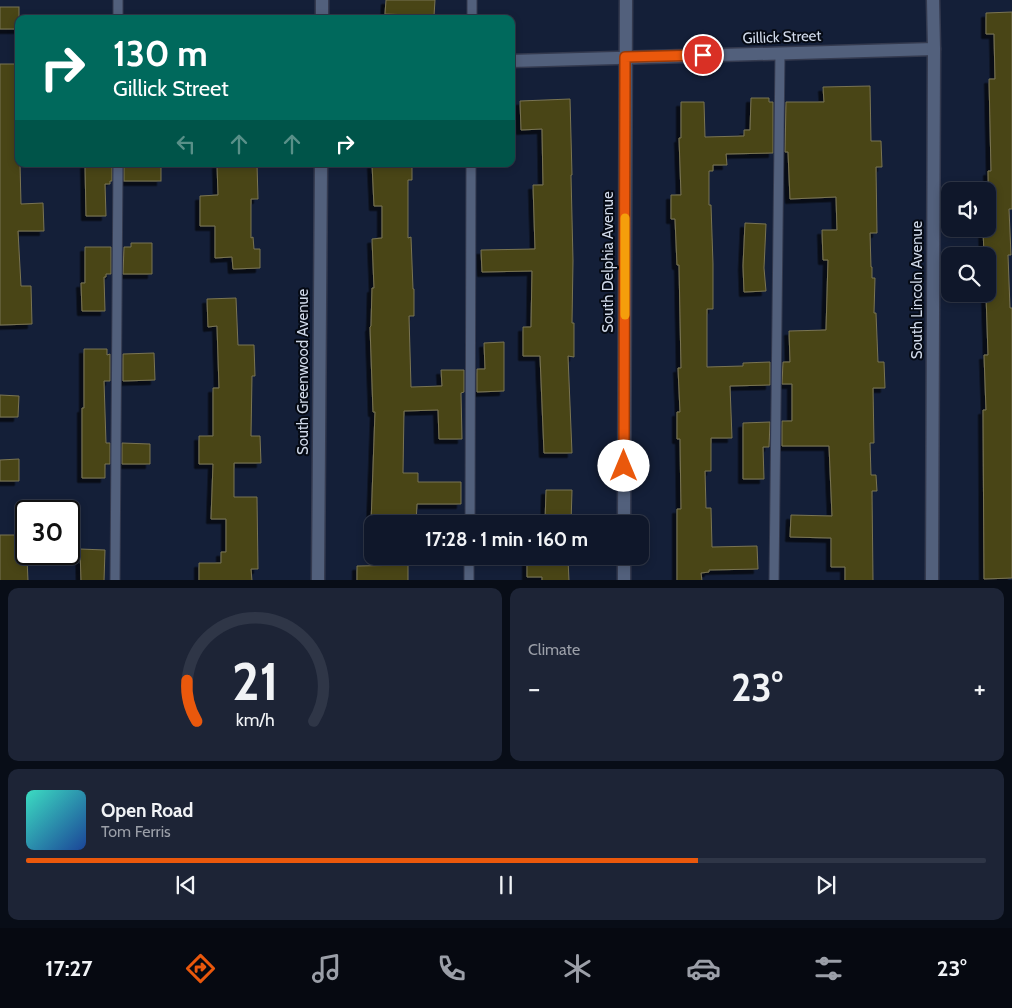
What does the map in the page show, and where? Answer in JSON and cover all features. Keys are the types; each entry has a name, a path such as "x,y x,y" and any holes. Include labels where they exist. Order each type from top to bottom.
{"street":[{"path":"322,0 322,15"},
{"name":"South Delphia Avenue","path":"624,515 626,0"},
{"name":"South Lincoln Avenue","path":"932,580 933,0"},
{"name":"Gillick Street","path":"515,61 934,49"},
{"name":"South Greenwood Avenue","path":"318,580 321,167"},
{"path":"624,565 624,580"}],"lane":[{"path":"118,0 118,15"},
{"path":"472,0 472,15"},
{"path":"774,580 780,53"},
{"path":"115,580 118,167"},
{"path":"470,515 471,167"},
{"path":"469,580 470,565"}],"building":[{"path":"386,0 435,0 434,15 385,14"},
{"path":"0,7 19,7 19,15 15,15 15,29 0,29"},
{"path":"1012,12 1012,209 1009,209 1011,255 1008,255 1010,308 1012,308 1012,578 984,579 983,410 986,410 984,355 988,355 986,302 996,302 996,247 984,247 983,237 996,237 996,182 988,182 988,171 991,171 989,79 995,79 994,34 986,34 986,13"},
{"path":"0,64 15,64 15,167 20,167 21,204 43,203 44,231 18,231 21,286 31,286 32,324 0,325"},
{"path":"870,86 871,141 881,141 882,167 876,167 877,233 870,233 872,278 875,278 874,313 876,313 878,362 884,362 885,388 873,388 874,443 870,443 871,475 876,475 877,491 872,491 873,580 845,580 845,567 831,567 831,538 790,537 791,515 832,516 829,446 782,446 782,421 792,421 792,384 782,384 783,362 790,362 789,331 826,330 828,260 823,260 822,230 837,230 836,197 790,199 788,152 785,152 786,102 824,102 823,87"},
{"path":"751,98 769,98 769,102 773,102 773,153 726,154 727,165 713,165 713,171 709,171 713,309 707,309 707,367 743,366 743,363 770,362 770,385 730,386 732,438 711,438 711,471 705,471 706,508 711,508 712,547 757,546 758,569 709,570 709,572 701,573 702,580 677,580 677,509 681,509 680,439 677,439 677,412 680,412 678,368 681,368 679,265 677,265 675,219 671,219 671,195 681,195 679,138 681,138 681,102 704,102 705,137 744,136 744,130 750,130"},
{"path":"570,99 574,357 568,356 572,453 544,453 540,356 523,356 523,327 531,327 532,271 482,272 481,250 535,249 533,185 543,185 542,129 521,130 520,101"},
{"path":"85,167 112,167 112,181 110,181 110,184 105,184 106,216 86,216"},
{"path":"124,167 161,167 161,181 124,181"},
{"path":"217,167 257,167 258,199 251,199 251,238 253,237 254,249 260,249 260,268 233,269 232,257 215,258 215,226 200,226 200,196 218,195"},
{"path":"372,167 412,167 412,180 408,180 408,238 411,237 414,289 414,316 409,316 411,387 442,386 441,370 464,370 464,392 461,393 462,439 439,439 438,410 404,411 403,473 418,473 418,482 461,482 461,504 417,504 416,515 371,515 375,412 373,412 370,327 372,288 374,288 372,239 382,238 382,206 374,206"},
{"path":"745,223 766,224 764,268 766,291 744,292"},
{"path":"131,243 152,243 152,274 123,274 124,247 131,247"},
{"path":"85,247 111,247 111,274 106,274 106,277 104,277 105,311 82,311 81,283 85,283"},
{"path":"236,298 238,345 254,345 255,376 252,376 251,436 260,436 261,463 234,463 234,497 257,497 258,569 251,569 252,580 199,580 199,563 221,563 221,552 226,552 226,519 211,519 213,464 199,464 199,436 213,436 213,388 219,388 217,326 208,327 207,299"},
{"path":"504,342 504,391 477,392 477,369 485,369 484,343"},
{"path":"84,349 107,349 107,355 110,354 110,381 104,381 106,443 110,443 110,464 105,464 105,478 82,478"},
{"path":"154,353 155,380 123,381 123,354"},
{"path":"0,395 19,396 18,417 0,417"},
{"path":"770,422 769,447 763,447 764,479 743,479 743,423"},
{"path":"122,443 150,444 150,464 122,464"},
{"path":"19,459 19,481 0,481 0,460"},
{"path":"546,490 572,490 571,515 545,515"},
{"path":"0,535 15,535 15,565 27,565 28,580 0,580"},
{"path":"80,549 105,550 104,580 81,580"},
{"path":"408,565 408,580 357,580 357,566"},
{"path":"527,565 568,565 569,580 542,580 542,577 527,577"}],"slow traffic":[{"path":"625,218 625,315"}],"route":[{"path":"624,466 625,57 703,55"}]}
